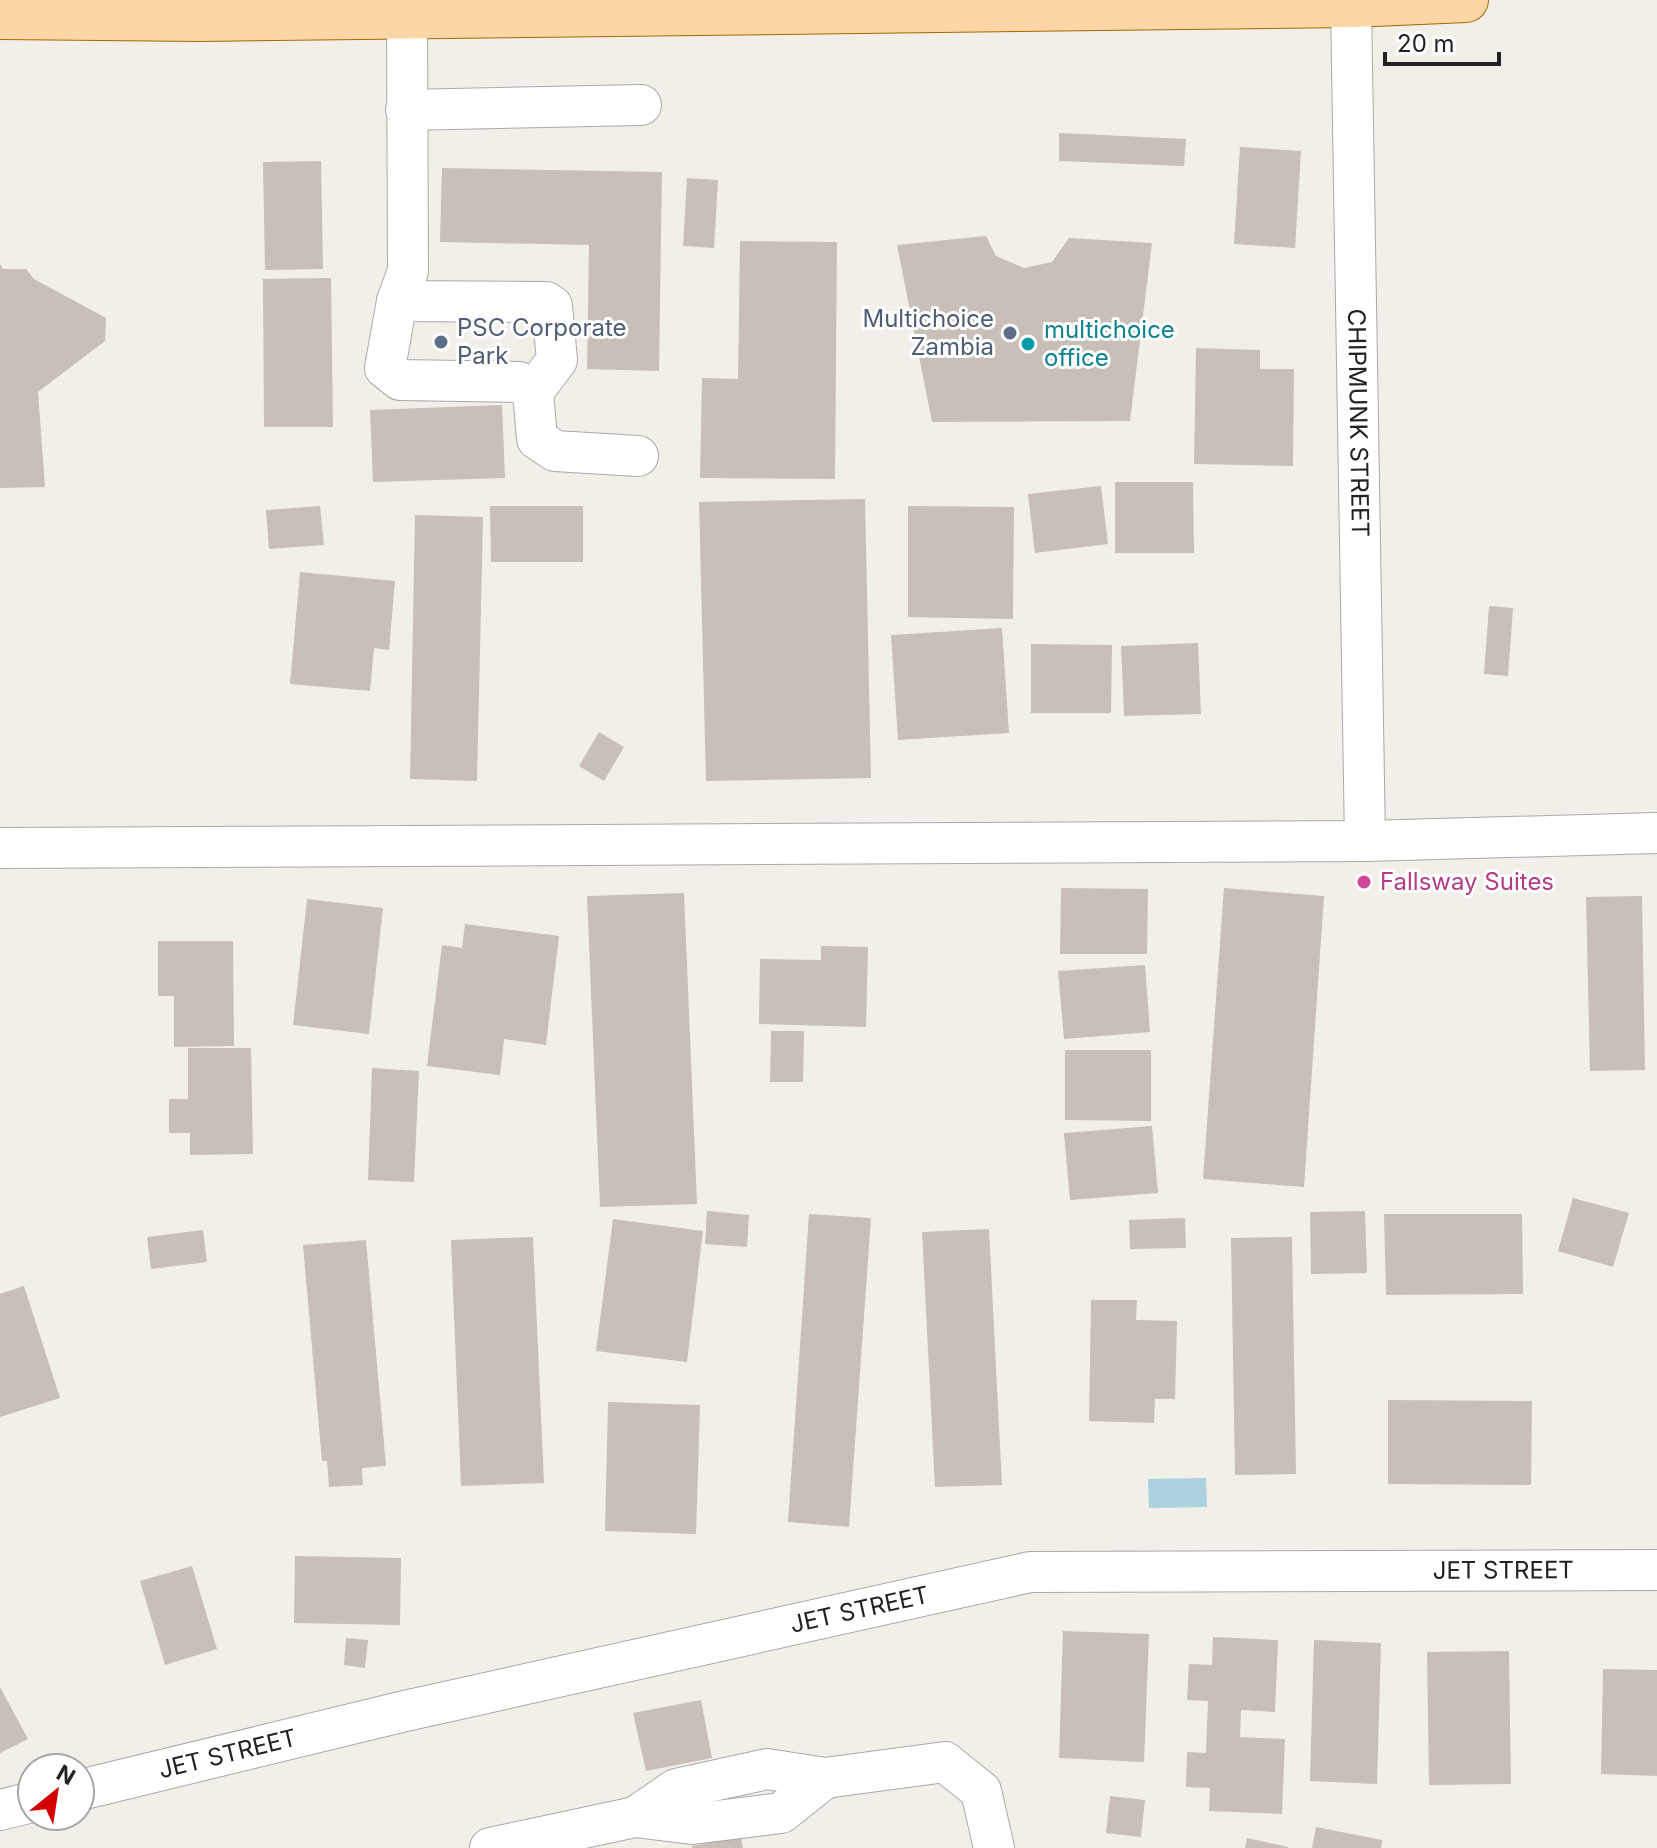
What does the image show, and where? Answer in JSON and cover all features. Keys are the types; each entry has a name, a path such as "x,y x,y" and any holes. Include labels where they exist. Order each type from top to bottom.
{"main road":[{"path":"0,17 200,19 407,14 1351,5 1466,0"}],"street":[{"name":"CHIPMUNK STREET","path":"1351,5 1365,841"},
{"path":"407,14 408,271 397,301 385,368 400,380 519,382 533,392"},
{"path":"406,110 641,105"},
{"path":"397,301 546,302 552,306 554,316 557,360 533,392 537,439 555,451 638,456"},
{"path":"0,848 1365,841 1657,833"},
{"name":"JET STREET","path":"96,1786 421,1708 1030,1572 1657,1570"},
{"path":"490,1848 635,1817 692,1824 781,1813 825,1778 945,1762 981,1791 994,1848"}],"water":[{"path":"1206,1478 1207,1507 1149,1508 1148,1479"}],"building":[{"path":"1059,133 1186,139 1184,166 1059,161"},
{"path":"1240,147 1301,151 1295,248 1234,244"},
{"path":"321,161 323,269 265,270 263,162"},
{"path":"442,168 662,172 659,371 587,369 589,245 440,242"},
{"path":"687,178 718,180 714,248 683,246"},
{"name":"multichoice office","path":"986,236 996,256 1024,268 1052,262 1069,238 1152,243 1130,421 932,422 897,245"},
{"path":"740,241 837,242 835,479 700,478 702,378 738,379"},
{"path":"0,264 3,269 26,269 34,279 106,318 105,341 38,392 45,487 0,488"},
{"path":"331,278 333,427 264,427 263,279"},
{"path":"1196,348 1260,350 1260,369 1294,369 1293,466 1194,464"},
{"path":"502,405 505,478 373,482 370,410"},
{"path":"1115,482 1193,482 1194,553 1115,553"},
{"path":"1101,486 1108,544 1035,553 1028,494"},
{"path":"865,499 871,778 706,781 699,502"},
{"path":"320,506 324,545 269,549 266,510"},
{"path":"490,506 583,506 583,562 491,562"},
{"path":"908,506 1014,507 1013,619 908,617"},
{"path":"415,515 483,517 477,781 410,779"},
{"path":"300,572 395,581 389,650 374,648 370,691 290,684"},
{"path":"1489,606 1513,608 1508,676 1484,674"},
{"path":"1002,628 1009,733 898,740 891,635"},
{"path":"1198,643 1201,714 1124,716 1121,646"},
{"path":"1031,644 1112,645 1111,713 1031,713"},
{"path":"599,732 624,747 604,781 579,766"},
{"path":"1061,888 1148,889 1147,954 1060,954"},
{"path":"1224,888 1324,896 1304,1187 1203,1179"},
{"path":"684,893 697,1204 600,1207 587,896"},
{"path":"1642,896 1645,1070 1590,1071 1586,897"},
{"path":"307,899 383,908 369,1034 293,1025"},
{"path":"465,924 559,936 546,1045 504,1039 500,1075 427,1066 442,945 462,948"},
{"path":"158,941 233,941 234,1046 174,1047 174,996 158,996"},
{"path":"821,946 868,947 866,1027 759,1024 760,959 821,960"},
{"path":"1145,965 1150,1032 1064,1039 1058,971"},
{"path":"771,1031 804,1031 803,1082 770,1082"},
{"path":"188,1048 251,1048 253,1154 190,1155 190,1133 169,1133 169,1099 188,1099"},
{"path":"1065,1050 1151,1050 1151,1121 1065,1120"},
{"path":"372,1068 419,1071 414,1182 368,1180"},
{"path":"1152,1126 1158,1193 1070,1200 1064,1133"},
{"path":"1573,1198 1629,1213 1613,1267 1558,1251"},
{"path":"707,1211 749,1215 747,1247 705,1244"},
{"path":"1365,1211 1367,1273 1311,1274 1310,1212"},
{"path":"809,1214 871,1218 849,1527 788,1522"},
{"path":"1384,1214 1522,1214 1523,1294 1386,1295"},
{"path":"1185,1218 1186,1248 1130,1249 1129,1220"},
{"path":"613,1219 703,1231 687,1362 596,1351"},
{"path":"989,1229 1002,1485 935,1487 922,1232"},
{"path":"203,1230 207,1262 151,1269 147,1237"},
{"path":"533,1237 544,1483 461,1486 451,1240"},
{"path":"1292,1237 1296,1474 1235,1475 1231,1238"},
{"path":"366,1240 386,1466 362,1468 363,1485 329,1487 327,1461 322,1461 303,1245"},
{"path":"24,1286 60,1398 0,1417 0,1294"},
{"path":"1091,1300 1137,1300 1136,1320 1177,1321 1175,1399 1155,1399 1154,1423 1089,1421"},
{"path":"1388,1400 1532,1401 1531,1485 1388,1484"},
{"path":"608,1402 700,1405 696,1534 605,1531"},
{"path":"295,1556 401,1558 400,1625 294,1623"},
{"path":"192,1566 217,1649 165,1665 140,1581"},
{"path":"1063,1631 1149,1634 1144,1762 1059,1758"},
{"path":"1213,1637 1278,1640 1275,1712 1241,1710 1240,1737 1285,1739 1282,1814 1209,1811 1210,1788 1186,1787 1187,1752 1206,1753 1208,1701 1187,1700 1189,1664 1212,1665"},
{"path":"346,1638 368,1640 365,1668 344,1665"},
{"path":"1314,1640 1381,1643 1377,1784 1310,1781"},
{"path":"1509,1651 1511,1784 1429,1785 1427,1652"},
{"path":"1603,1669 1657,1670 1657,1776 1601,1774"},
{"path":"0,1687 28,1739 0,1753"},
{"path":"701,1700 712,1758 646,1771 633,1713"},
{"path":"1110,1796 1145,1800 1141,1837 1106,1833"},
{"path":"1316,1827 1382,1840 1381,1848 1312,1848"},
{"path":"741,1837 743,1848 692,1848 692,1846"},
{"path":"1247,1838 1288,1847 1288,1848 1245,1848"}],"place":[{"name":"Multichoice Zambia","path":"1010,333"},
{"name":"PSC Corporate Park","path":"441,342"},
{"name":"multichoice office","path":"1028,344"},
{"name":"Fallsway Suites","path":"1364,882"}]}
